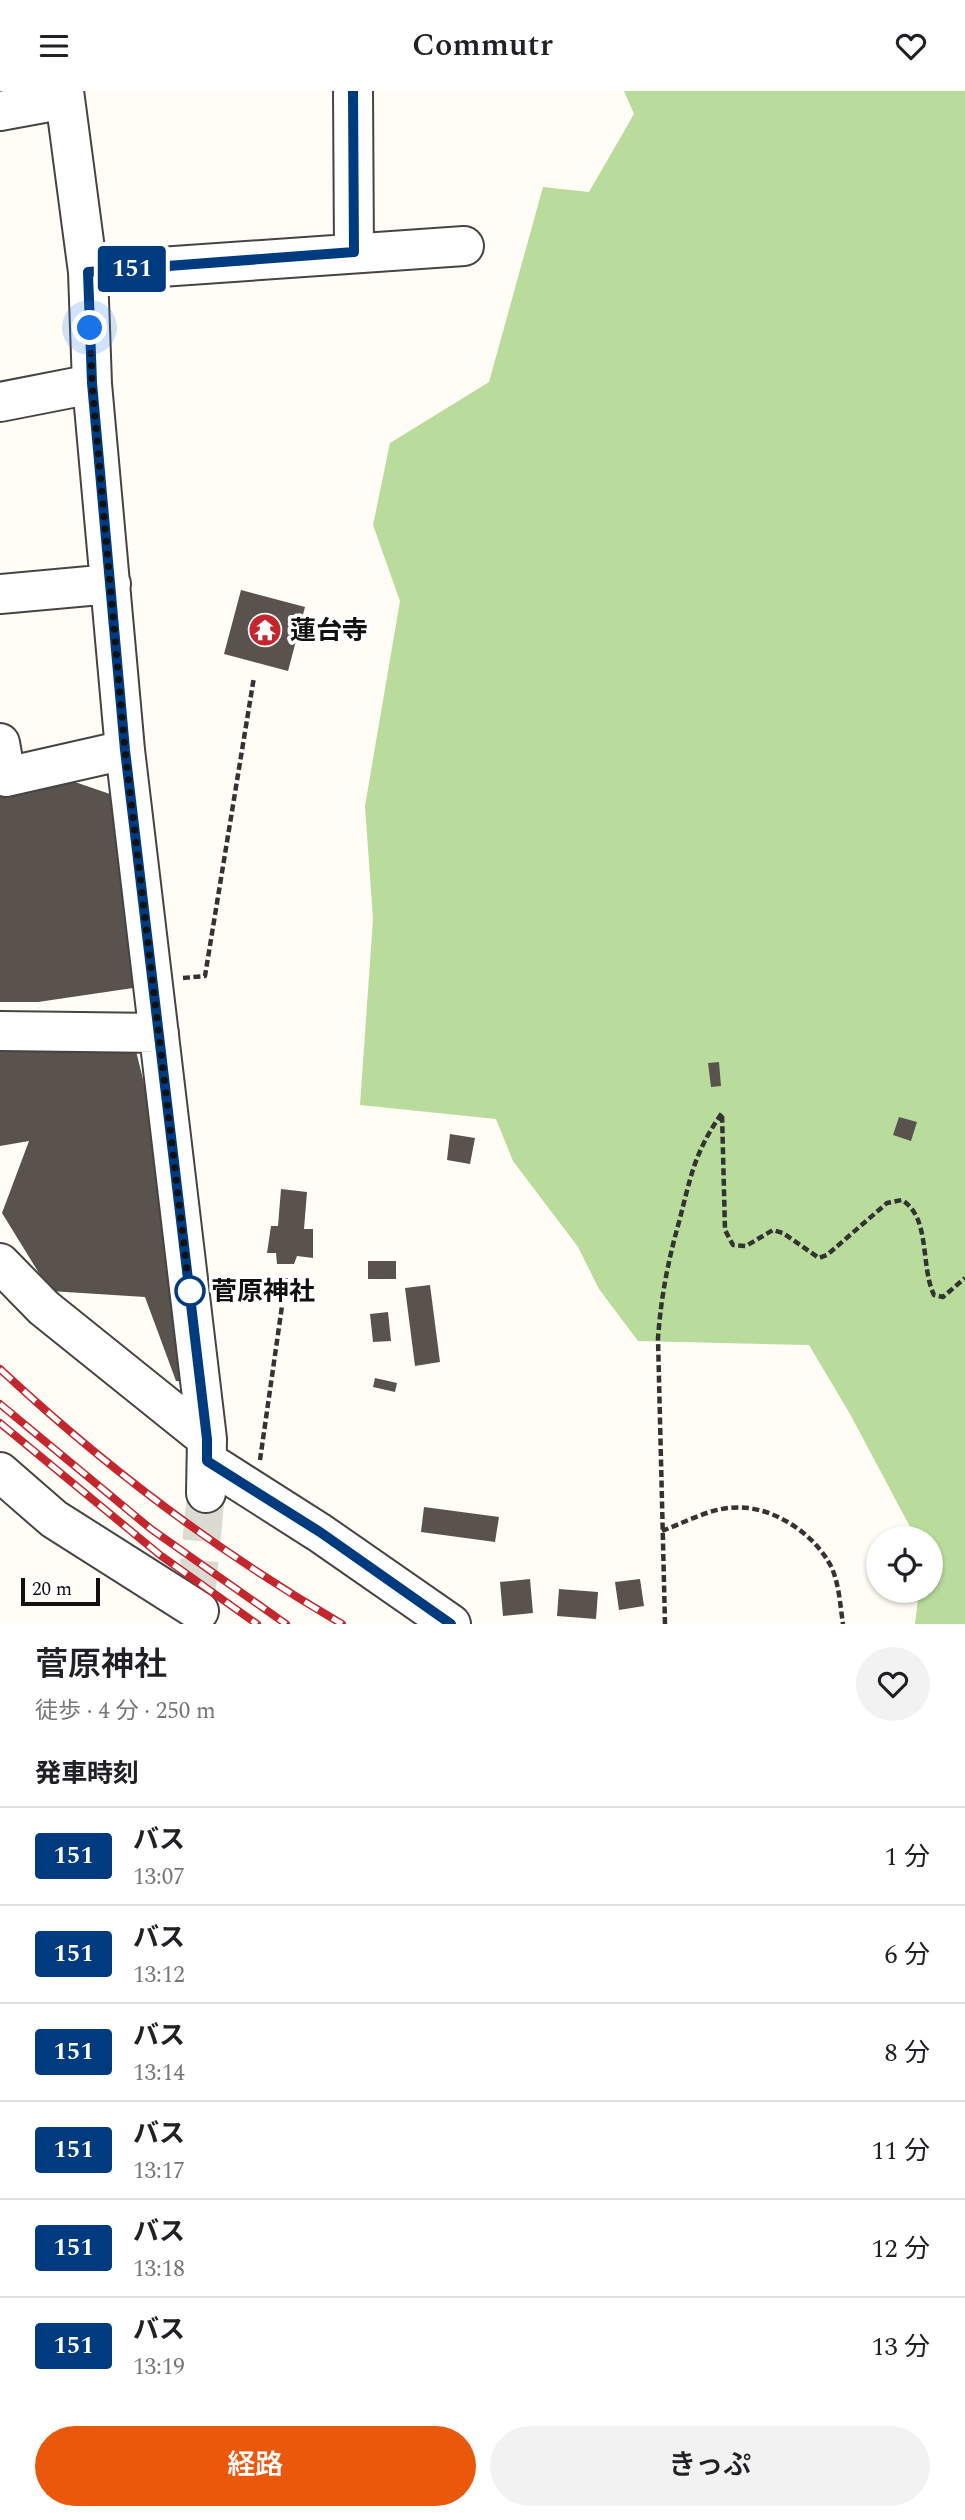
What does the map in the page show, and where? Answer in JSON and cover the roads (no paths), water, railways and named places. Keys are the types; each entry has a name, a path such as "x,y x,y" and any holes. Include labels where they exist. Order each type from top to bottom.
{"street":[{"path":"353,91 354,252"},
{"path":"0,111 64,95 88,272 92,383 125,750 207,1464"},
{"path":"88,272 464,246"},
{"path":"0,402 92,383"},
{"path":"0,594 111,584"},
{"path":"0,743 6,777 125,750"},
{"path":"0,1031 159,1033"},
{"path":"0,1263 207,1464 256,1492 451,1624"},
{"path":"0,1472 54,1519 199,1611"}],"tunnel":[{"path":"196,1598 206,1493"}],"railway":[{"path":"0,1369 80,1440 164,1506 251,1568 342,1624"},
{"path":"0,1404 151,1529 286,1624"},
{"path":"0,1423 160,1555 257,1624"}],"place":[{"name":"蓮台寺","path":"265,630"},
{"name":"菅原神社","path":"190,1291"}]}
